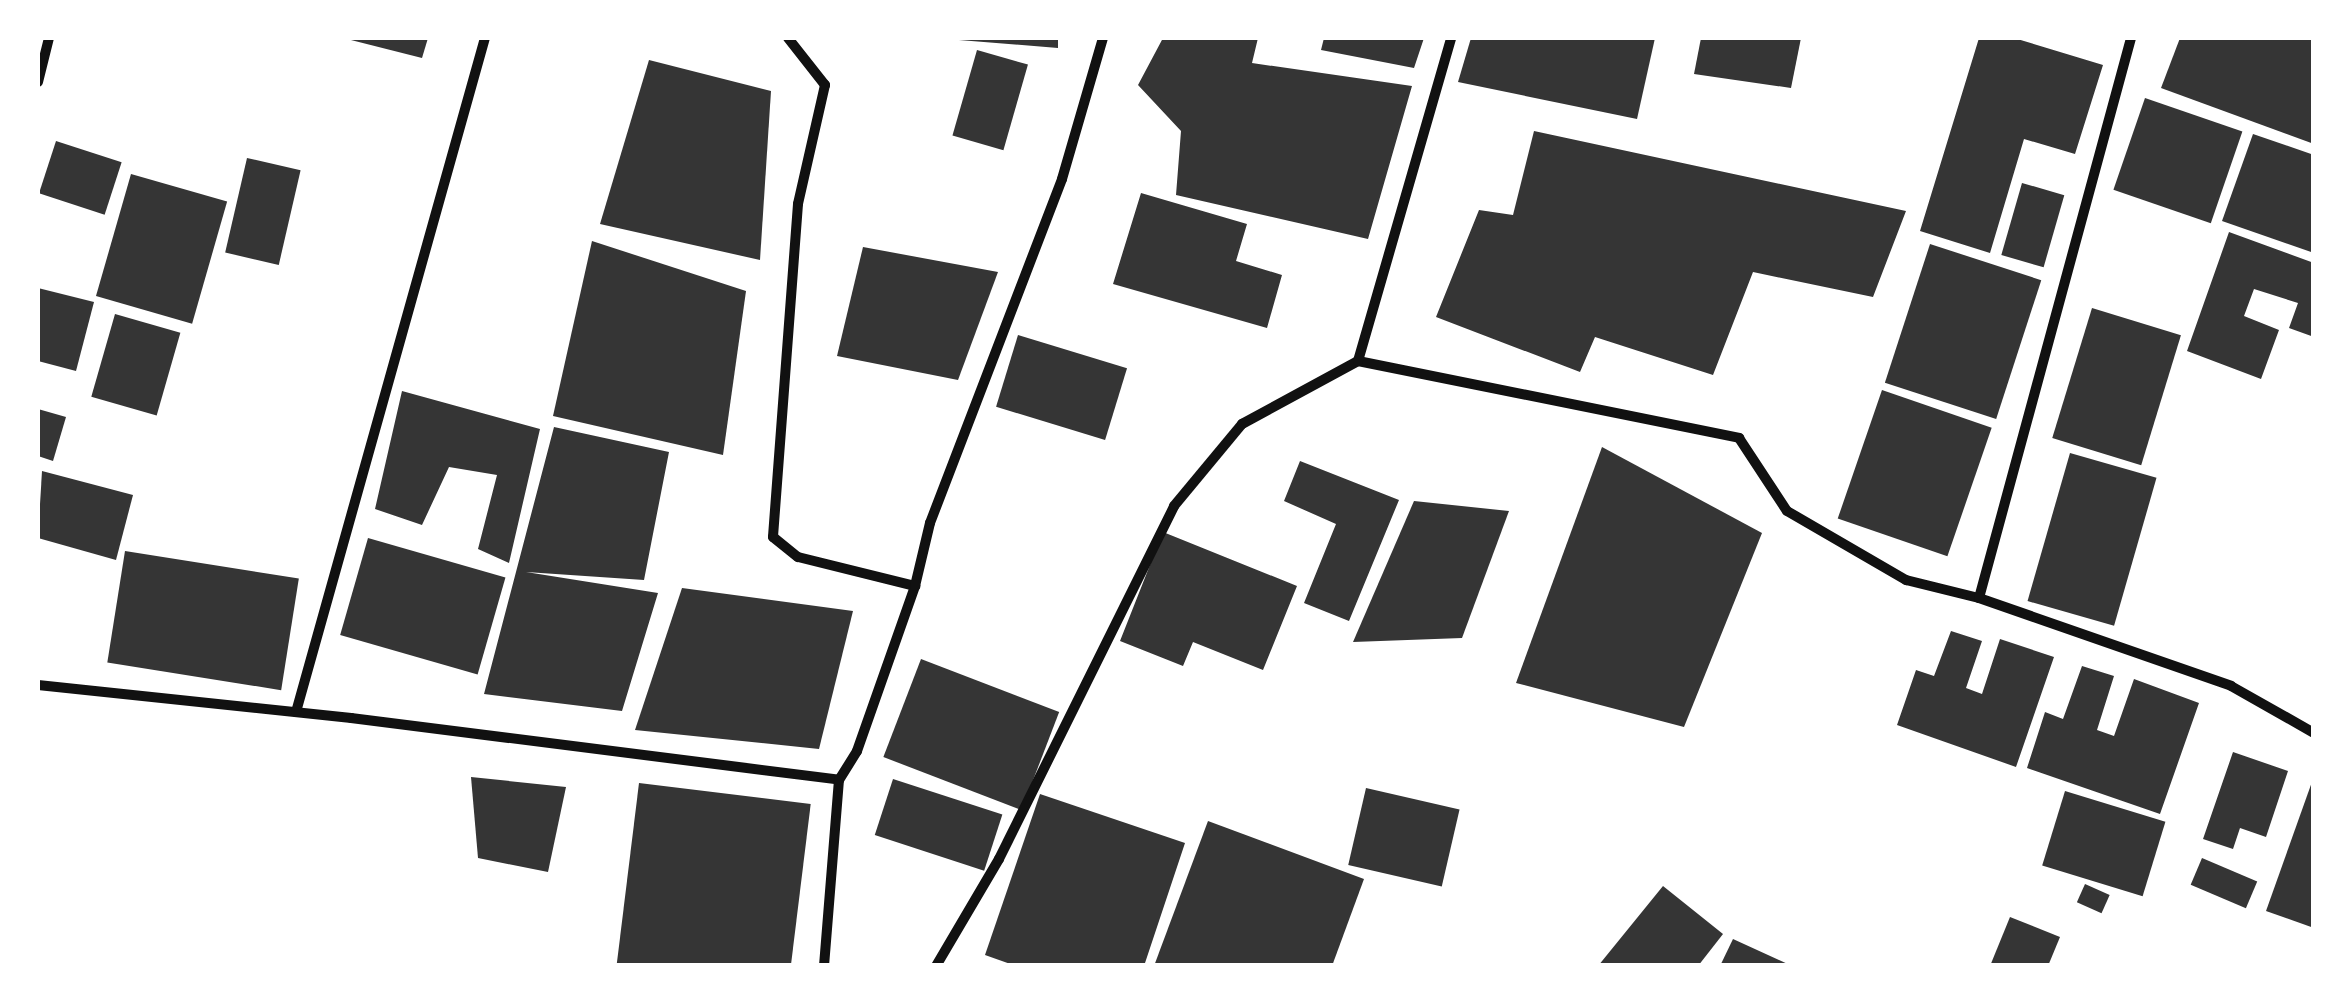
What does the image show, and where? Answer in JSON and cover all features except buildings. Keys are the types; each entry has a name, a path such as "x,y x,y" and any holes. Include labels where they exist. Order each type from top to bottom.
{"street":[{"path":"38,82 49,38"},
{"path":"296,712 485,38"},
{"path":"788,38 825,85 798,204 773,537 798,557 914,586"},
{"path":"824,966 839,780 857,751 914,586 930,523 1062,178 1103,38"},
{"path":"1358,361 1450,38"},
{"path":"1979,598 2131,38"},
{"path":"936,966 999,858 1174,506 1242,424 1358,361 1739,438 1787,511 1906,580 1979,598 2231,686 2314,733"},
{"path":"38,685 296,712 839,780"}]}
